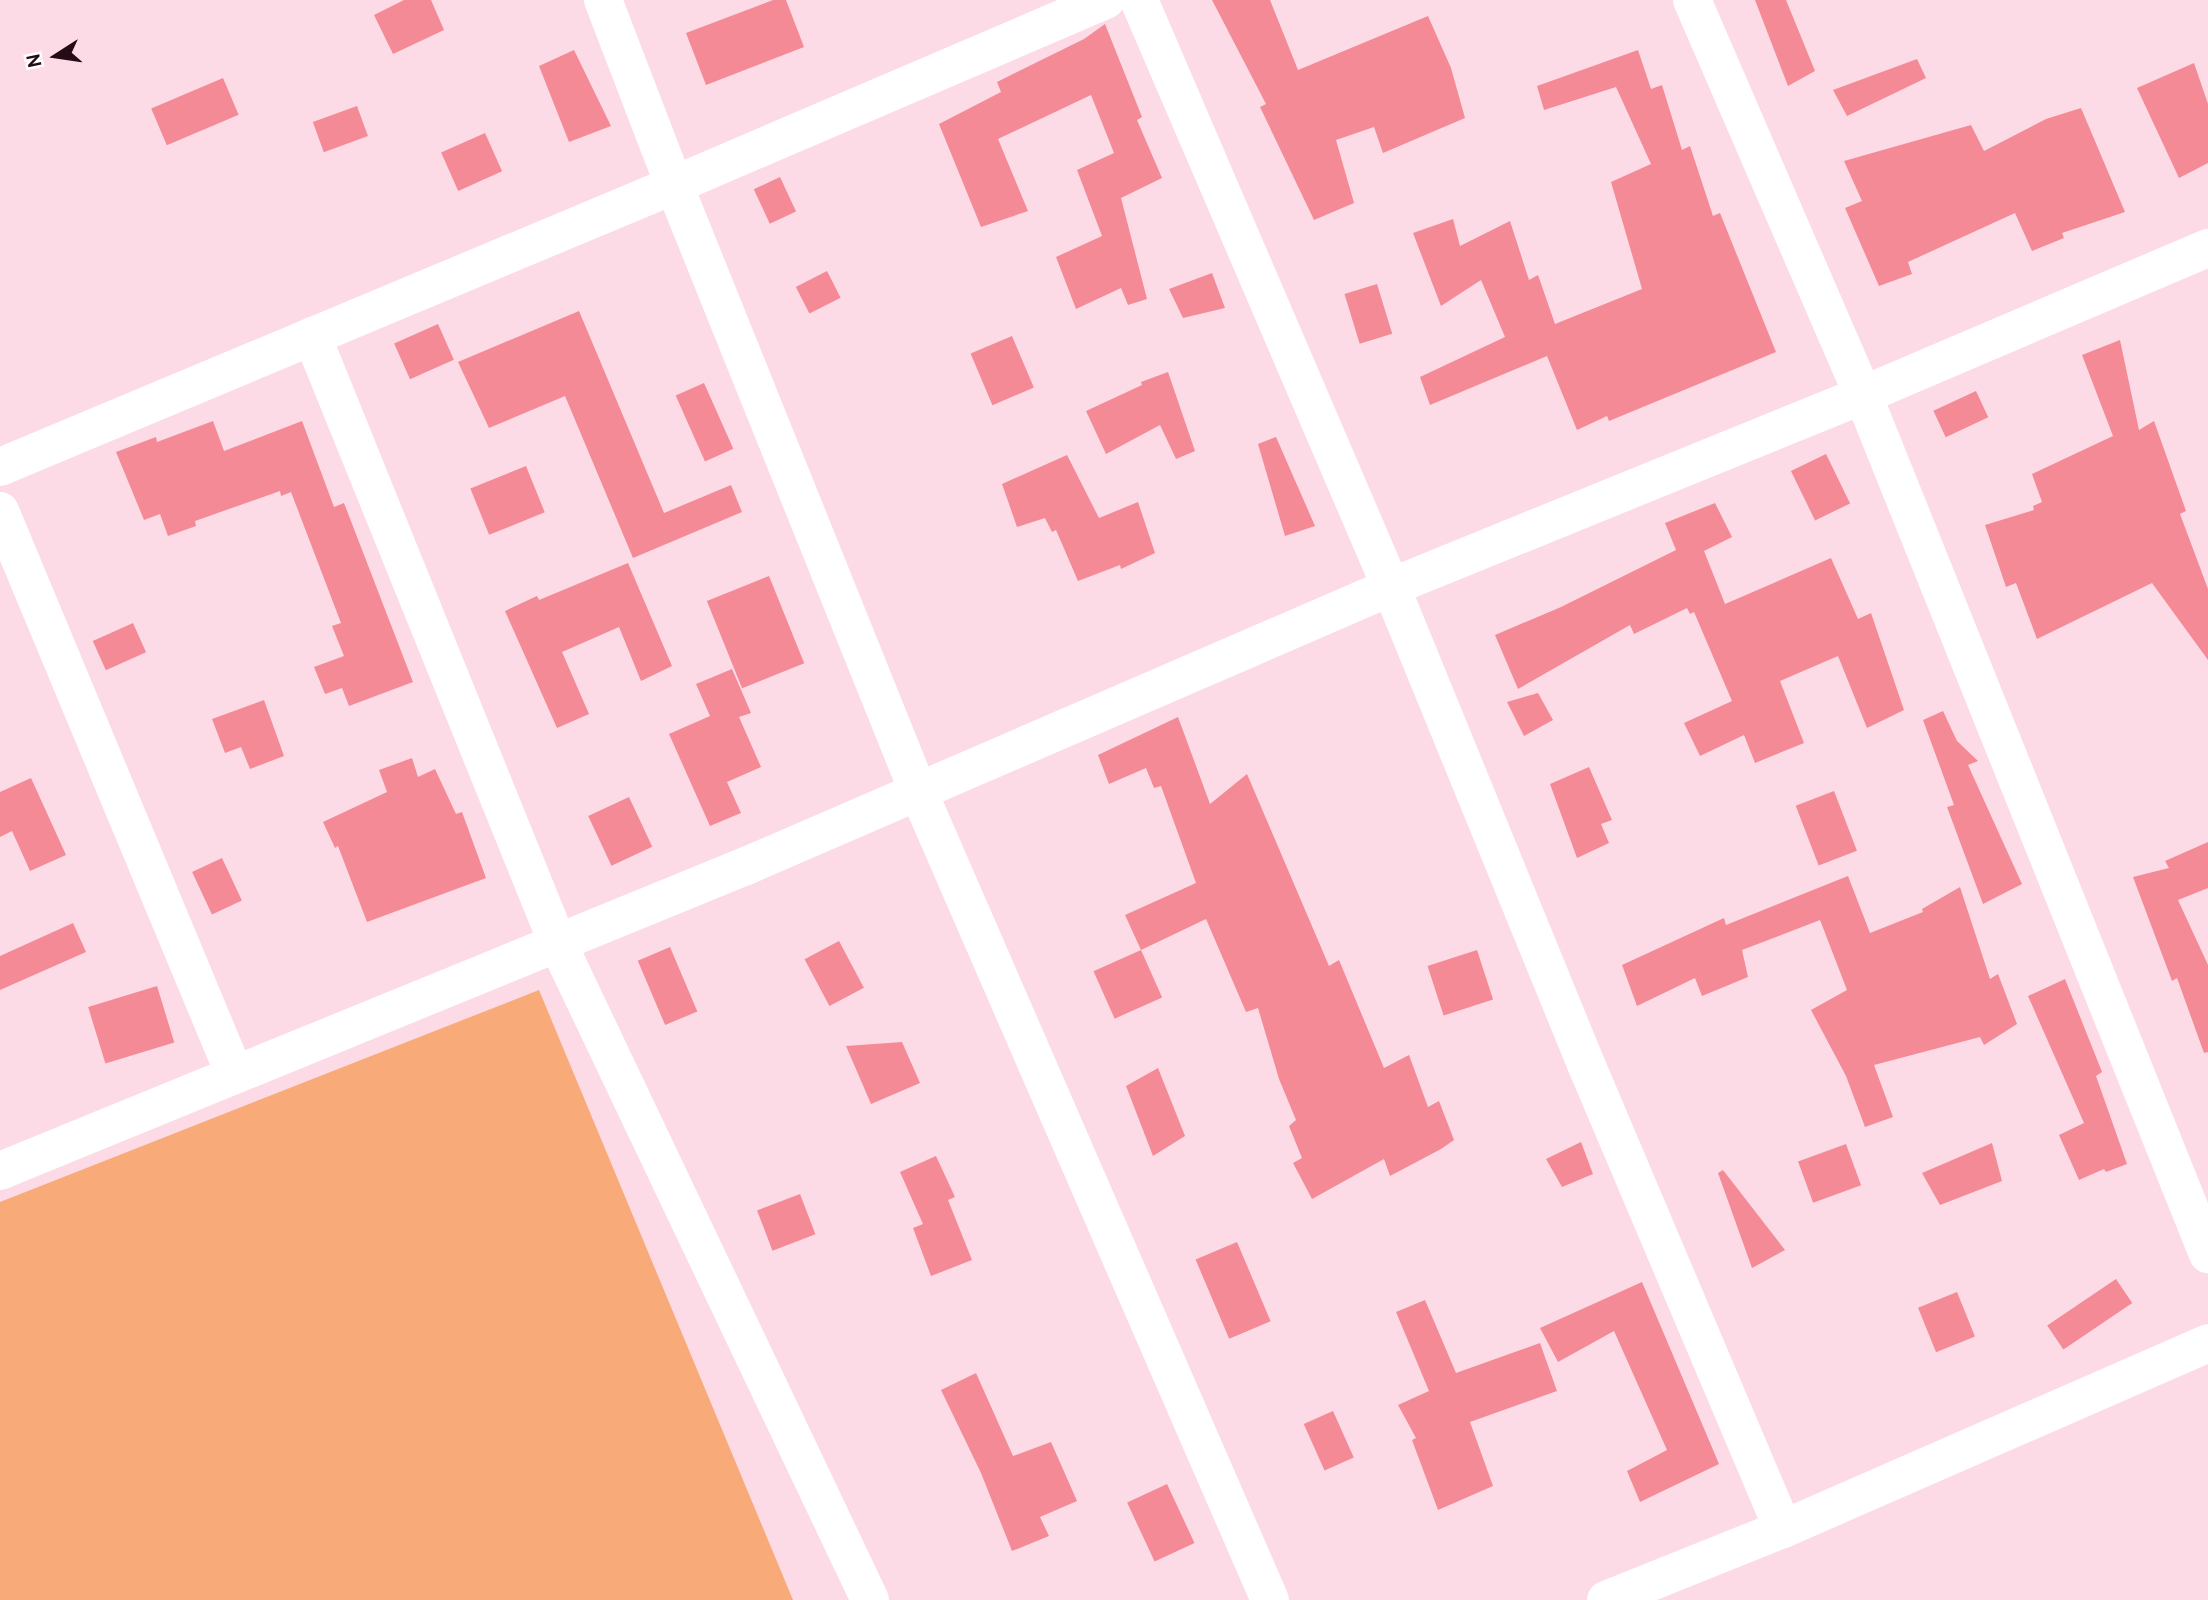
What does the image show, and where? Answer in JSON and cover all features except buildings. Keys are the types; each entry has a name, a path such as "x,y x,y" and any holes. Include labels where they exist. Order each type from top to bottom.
{"street":[{"path":"603,0 674,185 919,791 1270,1600"},
{"path":"0,467 674,185 1106,0"},
{"path":"1139,0 1391,587 1586,1064 1783,1529"},
{"path":"1692,0 1863,395 2208,1254"},
{"path":"0,1171 234,1073 558,944 1391,587 1863,395 2208,248"},
{"path":"312,336 558,944 870,1600"},
{"path":"0,511 234,1073"},
{"path":"1606,1600 1783,1529 2208,1343"}],"shaded area":[{"path":"539,990 793,1600 0,1600 0,1202"}]}
